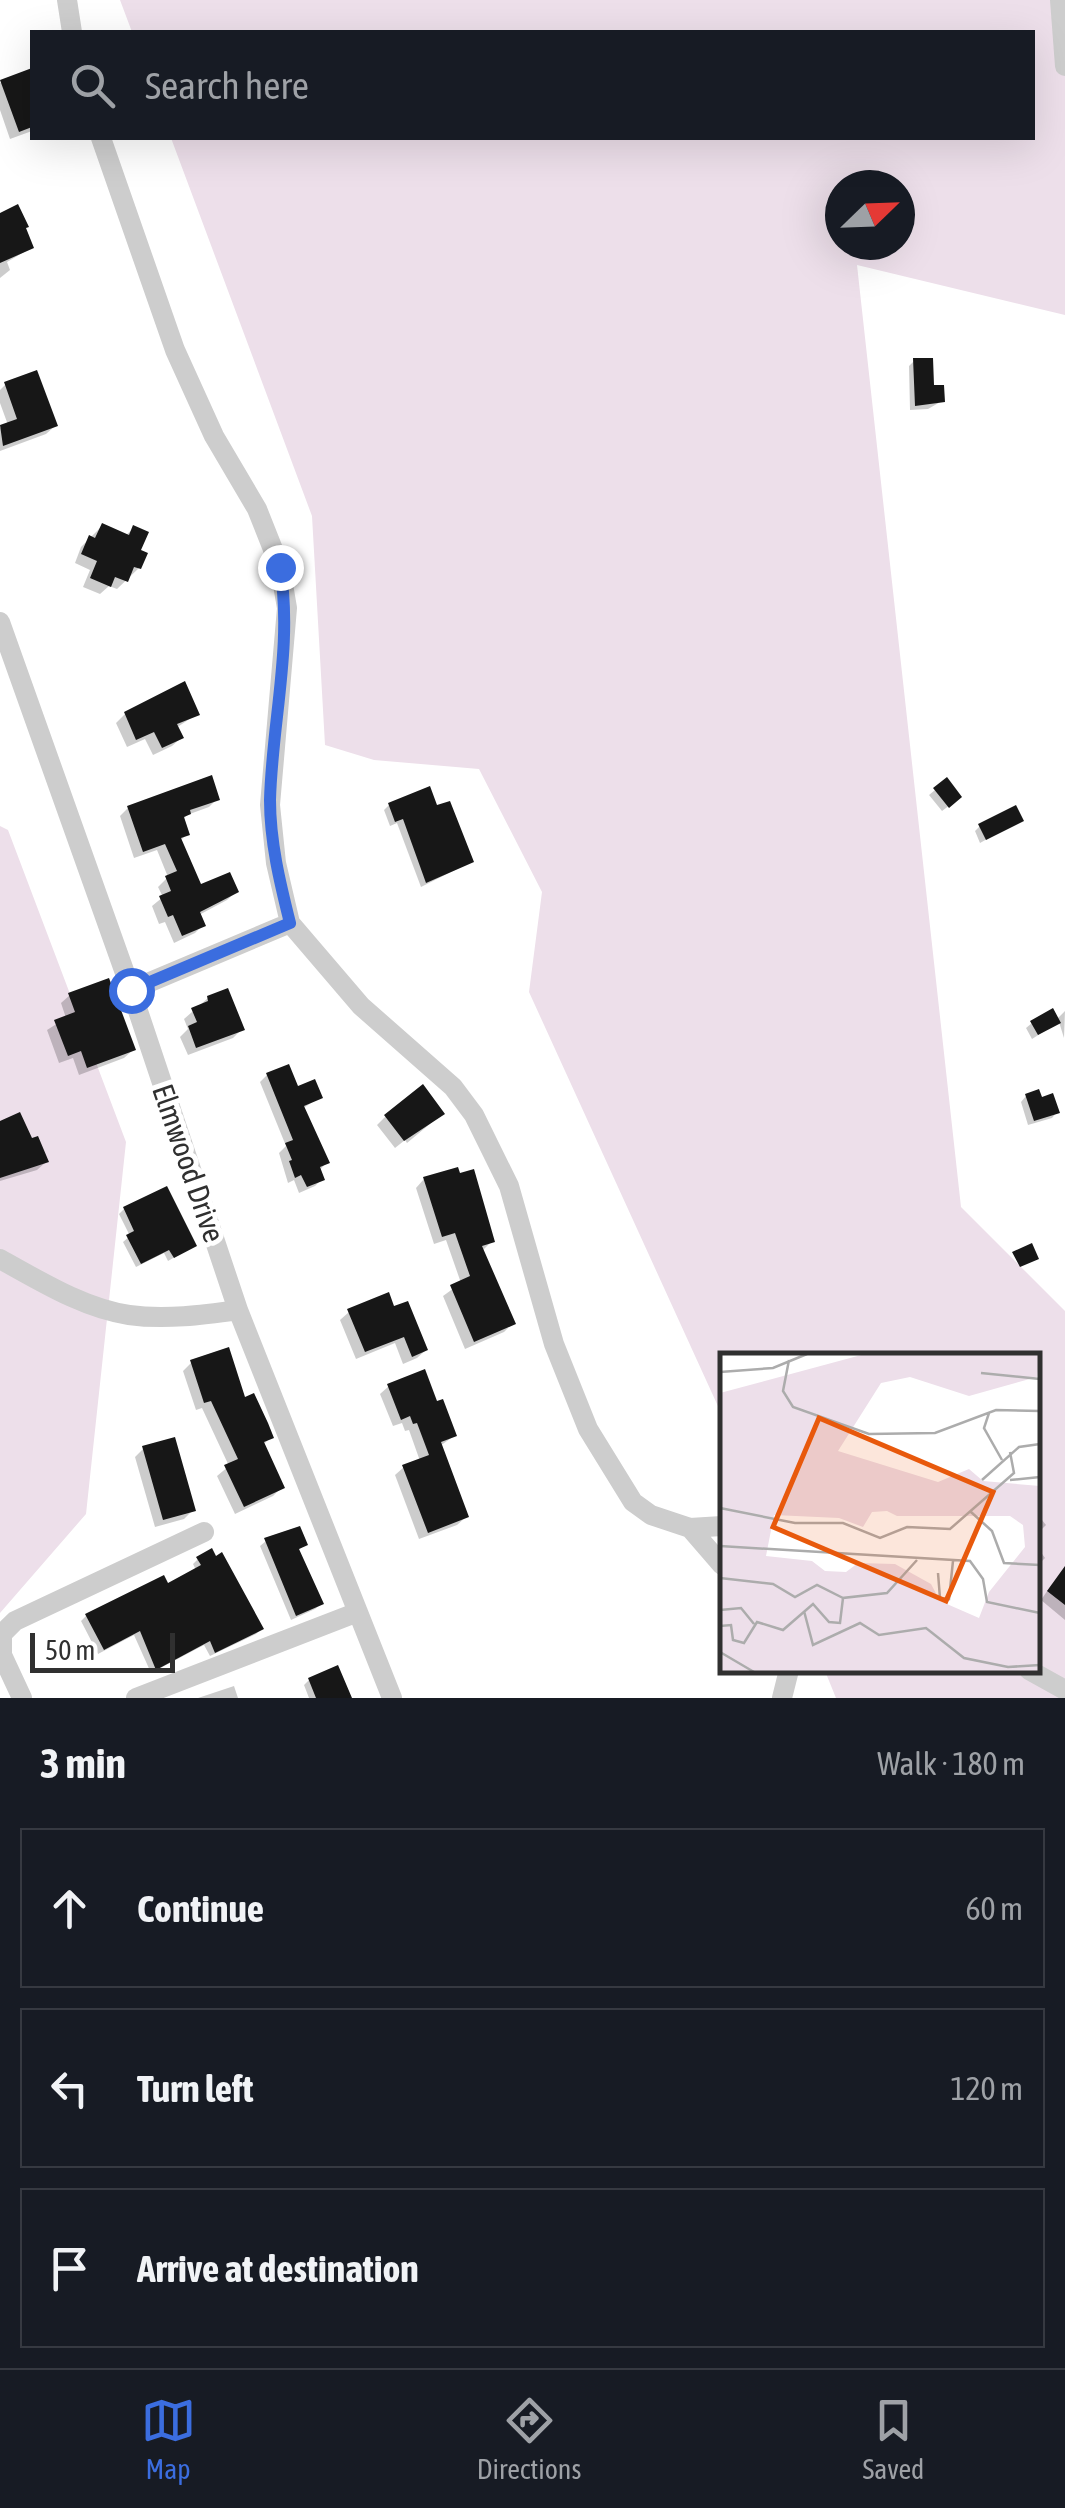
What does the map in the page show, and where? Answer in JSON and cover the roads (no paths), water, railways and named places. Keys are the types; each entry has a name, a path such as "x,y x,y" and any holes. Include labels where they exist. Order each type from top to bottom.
{"street":[{"path":"67,0 72,30"},
{"path":"1060,0 1065,66"},
{"path":"103,140 175,350 214,436 257,509 280,567 287,608 270,804 276,863 290,923 361,1006 453,1087 474,1115 509,1186 554,1344 588,1428 633,1502 651,1515 690,1528 720,1526"},
{"name":"Elmwood Drive","path":"0,622 131,990 238,1310 392,1698"},
{"path":"131,990 290,923"},
{"path":"0,1259 67,1295 128,1315 194,1317 238,1310"},
{"path":"690,1528 720,1563"},
{"path":"22,1698 2,1655 2,1634 15,1621 204,1532"},
{"path":"136,1698 358,1612"},
{"path":"782,1698 788,1673"},
{"path":"1034,1673 1065,1690"}]}
